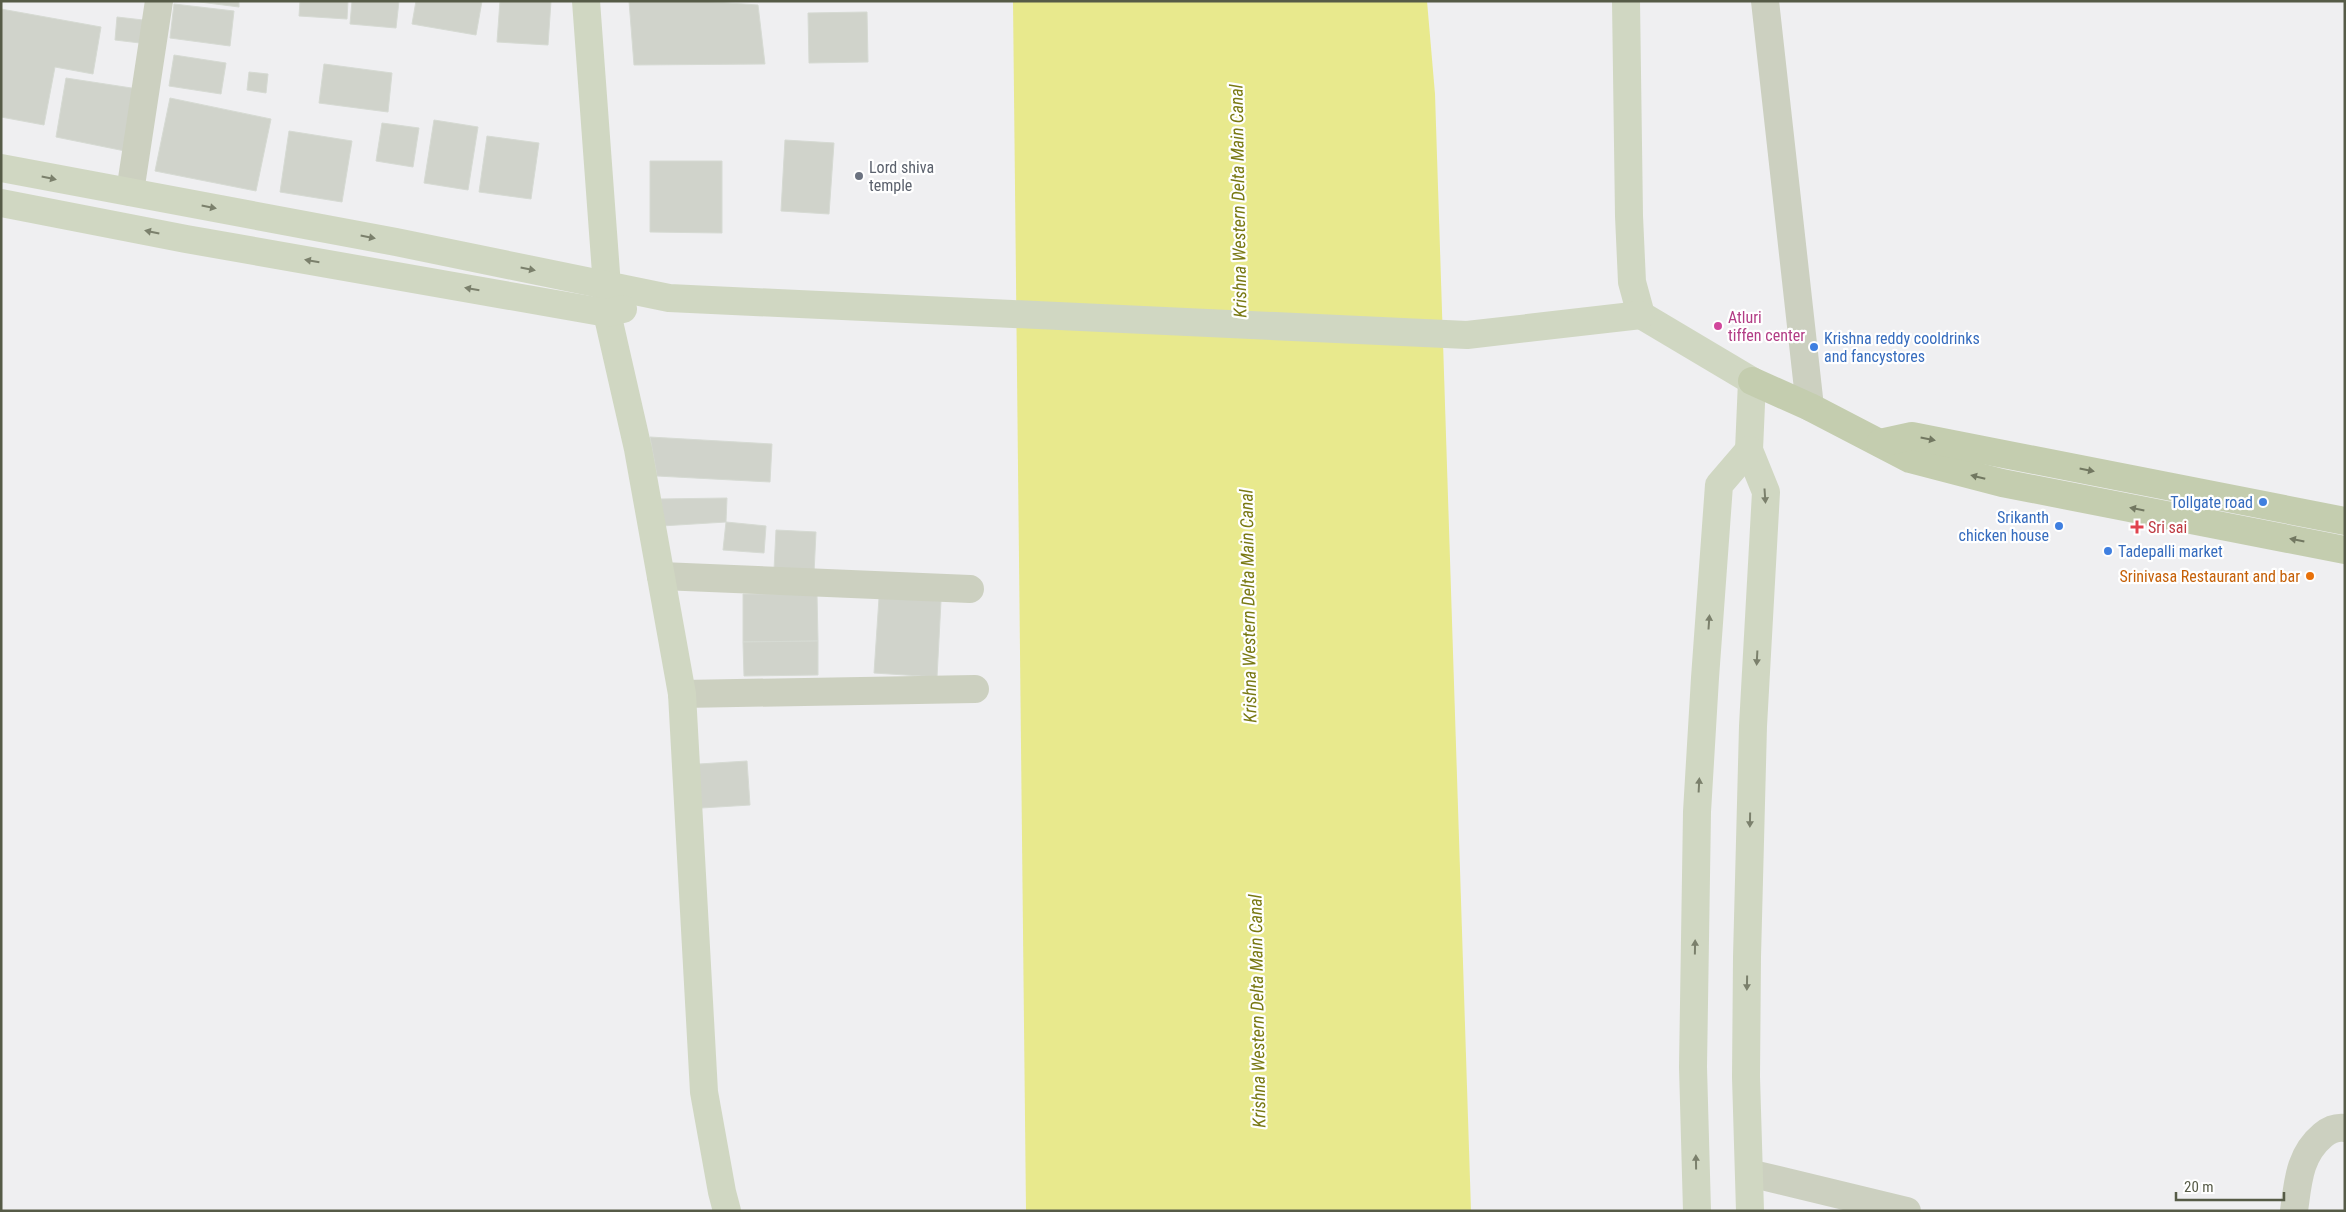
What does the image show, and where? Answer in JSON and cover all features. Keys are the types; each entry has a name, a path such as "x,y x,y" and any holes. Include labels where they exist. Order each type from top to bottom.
{"main road":[{"path":"1752,381 1810,407 1910,460 2002,483 2345,550"},
{"path":"1880,443 1912,436 2345,521"}],"street":[{"path":"130,192 159,1"},
{"path":"586,1 606,285 606,313 638,449 682,694 704,1092 727,1211"},
{"path":"1626,1 1629,216 1632,282 1641,315"},
{"path":"1765,1 1810,407"},
{"path":"1,168 669,298 1467,335 1641,315 1752,381 1749,450 1766,492 1753,726 1750,832 1746,1077 1750,1211"},
{"path":"1,203 186,239 606,313 669,298"},
{"path":"1697,1211 1693,1067 1697,822 1706,659 1719,484 1749,450"},
{"path":"661,576 970,590"},
{"path":"682,694 975,689"},
{"path":"2294,1211 2302,1161 2312,1144 2326,1133 2340,1127 2345,1128"},
{"path":"1749,1173 1832,1202 1906,1211"}],"water":[{"name":"Krishna Western Delta Main Canal","path":"1013,1 1427,1 1435,94 1471,1211 1026,1211"}],"building":[{"path":"192,1 239,1 239,7"},
{"path":"300,1 348,1 347,19 299,16"},
{"path":"352,1 399,1 396,28 350,24"},
{"path":"416,1 482,1 476,35 412,24"},
{"path":"500,1 551,1 548,45 497,42"},
{"path":"629,1 699,1 758,5 765,64 634,65"},
{"path":"174,4 234,11 230,46 170,38"},
{"path":"1,9 101,27 93,74 55,67 44,125 1,117"},
{"path":"867,12 868,62 809,63 808,13"},
{"path":"117,17 143,20 140,43 115,40"},
{"path":"174,55 226,63 221,94 169,86"},
{"path":"324,64 392,73 388,112 319,103"},
{"path":"249,72 268,74 266,93 247,90"},
{"path":"66,78 138,89 125,151 56,137"},
{"path":"170,98 271,119 256,191 155,171"},
{"path":"434,120 478,127 468,190 424,183"},
{"path":"382,123 419,128 413,167 376,161"},
{"path":"289,131 352,141 342,202 280,192"},
{"path":"487,136 539,143 531,199 479,192"},
{"path":"785,140 834,143 829,214 781,211"},
{"path":"650,161 722,161 722,233 650,232"},
{"path":"650,437 772,444 770,482 657,476"},
{"path":"727,498 726,522 661,526 661,499"},
{"path":"726,522 766,526 764,553 723,550"},
{"path":"776,530 816,532 814,573 774,570"},
{"path":"743,594 817,594 818,641 743,642"},
{"path":"879,598 941,601 937,677 874,673"},
{"path":"818,641 818,675 744,676 743,642"},
{"path":"747,761 750,805 701,808 699,764"}],"place":[{"name":"Lord shiva temple","path":"859,176"},
{"name":"Atluri tiffen center","path":"1718,326"},
{"name":"Krishna reddy cooldrinks and fancystores","path":"1814,347"},
{"name":"Tollgate road","path":"2263,502"},
{"name":"Srikanth chicken house","path":"2059,526"},
{"name":"Sri sai","path":"2137,527"},
{"name":"Tadepalli market","path":"2108,551"},
{"name":"Srinivasa Restaurant and bar","path":"2310,576"}]}
